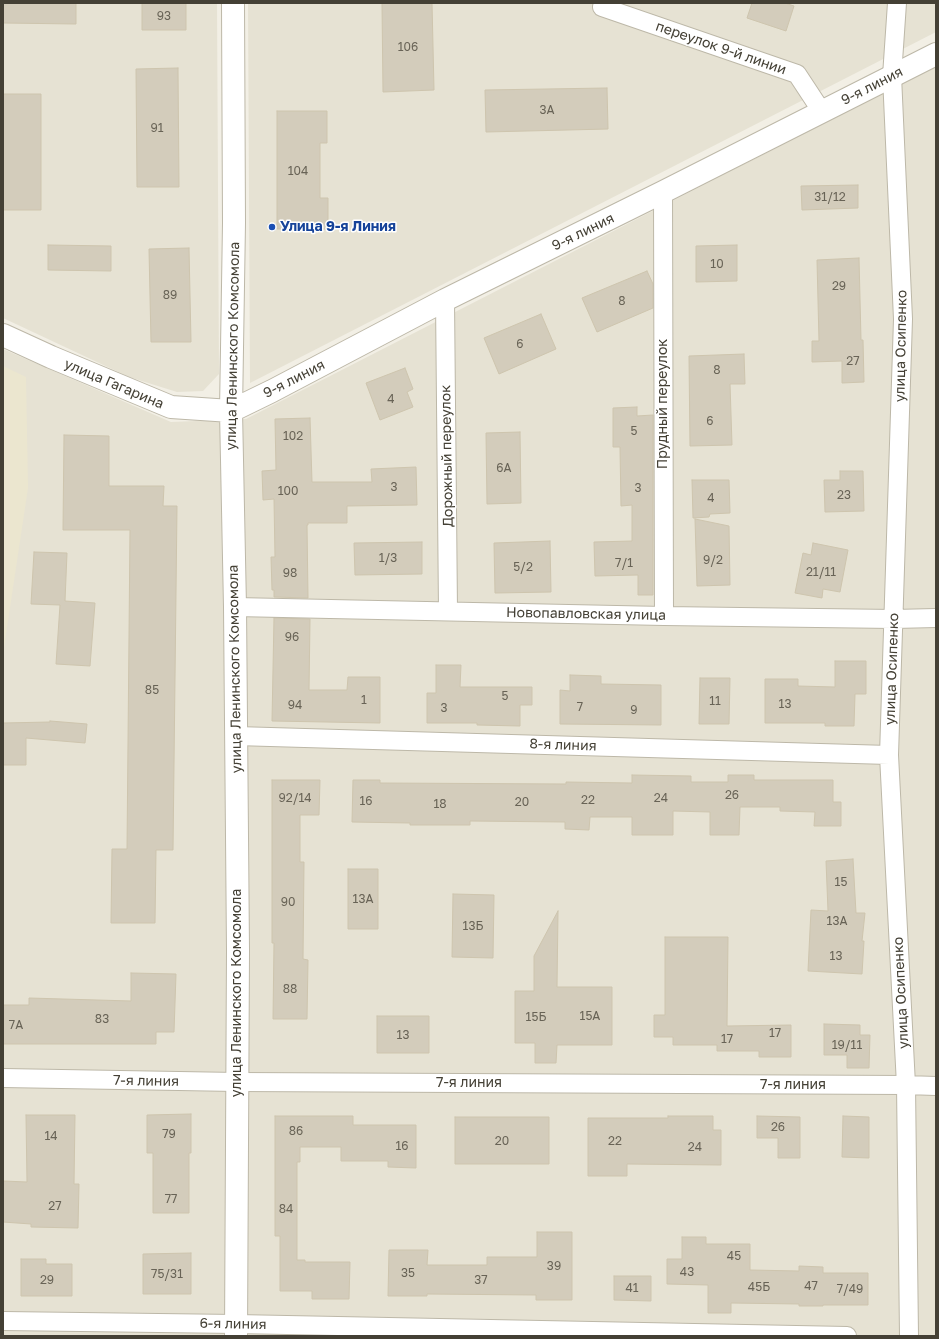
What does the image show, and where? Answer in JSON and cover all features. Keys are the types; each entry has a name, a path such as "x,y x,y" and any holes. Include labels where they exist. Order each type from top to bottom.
{"street":[{"name":"улица Ленинского Комсомола","path":"233,3 234,223 231,411 235,607 238,943 236,1330"},
{"name":"улица Осипенко","path":"897,3 892,76 903,319 890,755 906,1085 910,1336"},
{"name":"переулок 9-й линии","path":"602,7 797,74 822,112"},
{"name":"9-я линия","path":"231,411 445,300 936,54"},
{"name":"Прудный переулок","path":"663,192 664,616"},
{"name":"Дорожный переулок","path":"445,300 448,611"},
{"name":"улица Гагарина","path":"3,335 51,357 171,407 231,411"},
{"name":"Новопавловская улица","path":"235,607 664,616 894,619 936,618"},
{"name":"8-я линия","path":"236,736 890,755"},
{"name":"7-я линия","path":"3,1078 237,1082 936,1086"},
{"name":"6-я линия","path":"3,1321 236,1330 846,1336"}],"shaded area":[{"path":"3,3 217,3 219,374 203,391 177,392 129,377 3,318"},
{"path":"248,3 936,3 936,32 250,383"},
{"path":"936,66 936,1336 3,1336 3,349 171,422 246,419"},
{"path":"3,366 26,377 28,488 3,654"}],"building":[{"path":"3,3 76,3 76,24 3,23"},
{"path":"142,3 186,3 186,30 142,30"},
{"path":"382,3 432,3 434,90 383,92"},
{"path":"752,3 785,3 794,6 786,31 747,18"},
{"path":"178,68 179,187 137,187 136,69"},
{"path":"607,88 608,129 486,132 485,90"},
{"path":"3,94 41,94 41,210 3,210"},
{"path":"277,111 327,111 327,143 320,143 320,198 328,198 328,229 277,229"},
{"path":"858,185 858,208 802,210 801,186"},
{"path":"48,245 111,246 111,271 48,270"},
{"path":"737,245 737,281 696,282 696,246"},
{"path":"189,248 191,342 151,342 149,249"},
{"path":"859,258 861,340 863,340 864,382 842,383 842,361 812,362 812,341 819,341 817,260"},
{"path":"647,271 653,284 653,308 597,332 582,298"},
{"path":"541,314 556,349 499,374 484,338"},
{"path":"744,354 745,384 730,384 732,445 690,446 689,356"},
{"path":"405,368 413,389 407,392 413,407 380,420 366,383"},
{"path":"637,407 637,416 653,415 653,595 638,595 638,575 595,576 594,542 632,541 632,505 621,506 620,447 613,447 613,408"},
{"path":"310,418 312,482 372,482 371,469 416,467 417,505 347,506 347,523 308,523 308,598 274,597 274,590 272,590 271,557 275,557 274,499 263,500 262,471 276,470 275,419"},
{"path":"520,432 521,503 487,504 486,433"},
{"path":"64,435 109,436 109,486 164,486 163,506 177,506 173,850 156,850 155,923 111,923 112,849 127,849 130,530 63,530"},
{"path":"840,471 863,471 864,511 825,512 824,480 840,480"},
{"path":"692,480 729,480 730,513 710,514 709,517 693,518"},
{"path":"695,519 729,526 730,585 697,586"},
{"path":"550,541 551,592 495,593 494,543"},
{"path":"422,542 422,574 355,575 354,543"},
{"path":"813,543 848,550 840,592 823,589 822,598 795,593 803,553 811,555"},
{"path":"34,552 67,553 65,601 95,603 90,666 56,664 60,605 31,604"},
{"path":"274,618 310,619 309,690 347,690 348,677 380,677 380,723 272,721"},
{"path":"835,661 866,661 866,694 855,694 854,726 825,726 825,723 765,723 765,679 798,679 798,686 835,687"},
{"path":"436,665 461,665 460,687 532,687 532,705 520,705 520,726 477,725 477,723 427,723 427,693 436,693"},
{"path":"570,675 601,676 601,684 661,685 661,725 560,724 560,690 570,691"},
{"path":"700,678 730,678 729,724 699,724"},
{"path":"50,721 87,724 85,743 26,738 26,765 3,765 3,723"},
{"path":"632,775 691,776 691,782 728,782 728,775 754,775 754,780 833,780 833,802 841,802 841,826 814,826 815,812 780,811 780,807 740,807 739,835 710,835 710,812 673,811 673,835 632,835 632,817 590,817 589,830 565,829 565,822 470,821 470,825 410,825 410,823 352,822 353,780 380,780 380,783 632,783"},
{"path":"272,780 320,780 319,815 300,815 300,862 304,862 303,959 308,960 307,1019 273,1019 274,943 272,943"},
{"path":"853,859 856,913 865,913 862,941 864,941 862,974 808,971 811,910 828,911 826,861"},
{"path":"348,869 378,869 378,929 348,929"},
{"path":"453,894 494,895 493,958 452,957"},
{"path":"558,911 557,987 612,987 612,1045 557,1045 556,1063 535,1063 535,1043 515,1043 515,991 534,991 534,956"},
{"path":"665,937 728,937 727,1026 791,1025 791,1057 759,1057 759,1051 717,1051 717,1045 673,1045 673,1037 654,1037 654,1015 665,1015"},
{"path":"131,973 176,974 174,1032 156,1032 156,1044 3,1044 3,1005 29,1005 29,998 131,1001"},
{"path":"377,1016 429,1016 429,1053 377,1053"},
{"path":"824,1024 860,1025 860,1035 870,1035 869,1068 847,1068 847,1055 824,1055"},
{"path":"191,1114 191,1153 189,1153 189,1213 153,1213 153,1153 147,1153 147,1115"},
{"path":"26,1115 75,1115 74,1184 79,1184 78,1228 31,1227 31,1224 3,1222 3,1181 27,1182"},
{"path":"275,1116 353,1116 353,1125 416,1125 416,1168 388,1167 388,1161 341,1161 341,1147 300,1147 300,1162 297,1162 297,1260 305,1260 305,1262 350,1262 349,1299 312,1299 312,1291 280,1291 280,1236 275,1236"},
{"path":"668,1116 713,1116 713,1130 721,1130 721,1165 627,1164 627,1176 588,1176 588,1118 668,1118"},
{"path":"757,1116 800,1117 800,1158 778,1158 778,1138 757,1138"},
{"path":"843,1116 869,1117 869,1158 842,1157"},
{"path":"455,1117 549,1117 549,1164 455,1164"},
{"path":"537,1232 572,1232 572,1300 536,1300 536,1295 427,1294 427,1296 388,1296 389,1250 428,1250 427,1265 487,1265 487,1257 537,1257"},
{"path":"682,1237 706,1237 706,1244 750,1244 750,1270 799,1271 799,1266 823,1267 823,1273 868,1273 868,1305 799,1306 799,1304 731,1303 731,1313 708,1313 708,1285 667,1284 667,1259 682,1259"},
{"path":"191,1253 191,1294 143,1294 143,1254"},
{"path":"21,1259 46,1259 46,1264 72,1264 72,1296 21,1296"},
{"path":"614,1276 651,1276 651,1301 614,1300"}],"place":[{"name":"Улица 9-я Линия","path":"272,227"}]}
